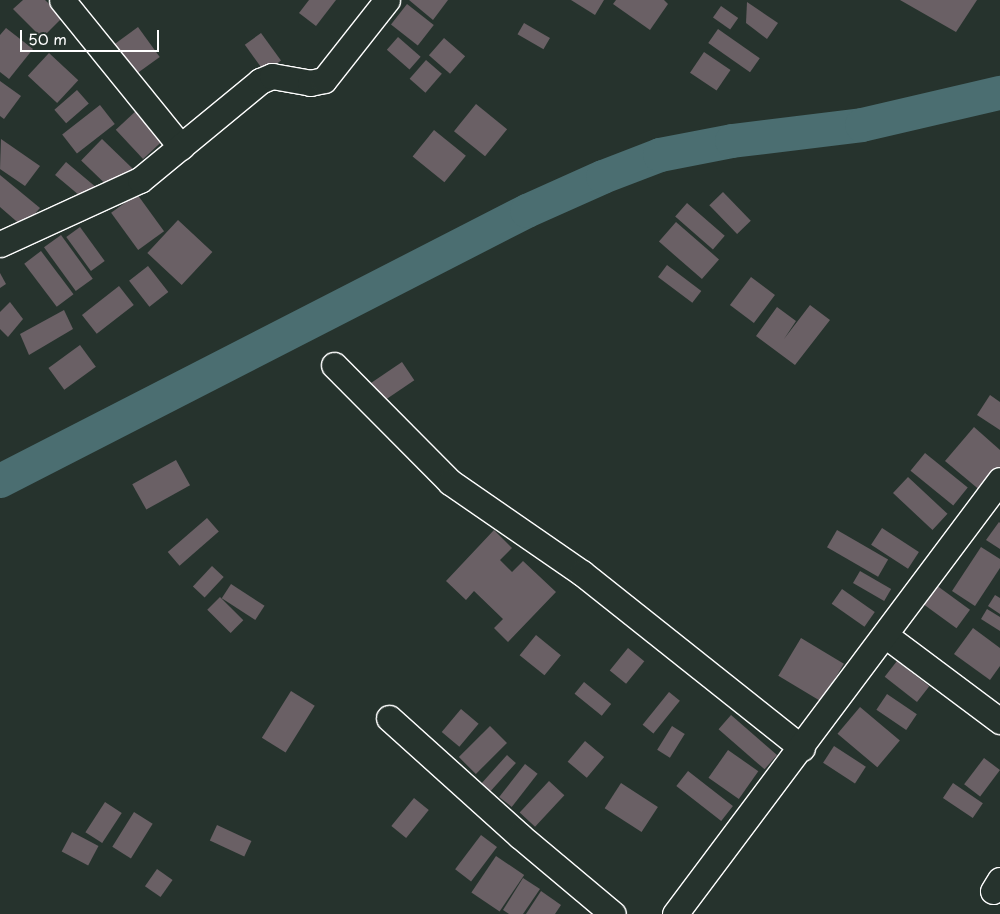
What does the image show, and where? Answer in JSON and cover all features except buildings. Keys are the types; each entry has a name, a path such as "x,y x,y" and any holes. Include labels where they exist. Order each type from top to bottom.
{"street":[{"path":"62,0 181,147"},
{"path":"0,244 127,187 181,147 260,81 272,76 310,83 324,80 388,0"},
{"path":"334,365 450,482 582,573 802,748"},
{"path":"675,914 802,748 999,484"},
{"path":"885,636 1000,721"},
{"path":"389,718 520,836 613,914"}],"waterway":[{"path":"0,481 527,211 603,177 660,155 732,141 862,125 1000,93"}]}
